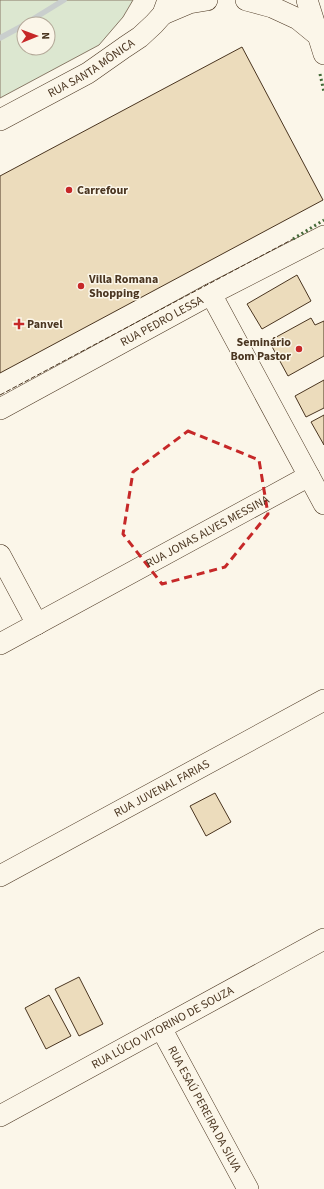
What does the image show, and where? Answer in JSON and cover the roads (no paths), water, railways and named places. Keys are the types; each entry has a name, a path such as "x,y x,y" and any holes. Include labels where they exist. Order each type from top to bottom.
{"street":[{"path":"166,7 207,0"},
{"path":"246,0 272,7 298,20 322,45"},
{"path":"307,0 322,45"},
{"name":"RUA SANTA MÔNICA","path":"0,120 88,73 140,37 166,7"},
{"name":"RUA PEDRO LESSA","path":"0,409 211,294 324,236"},
{"path":"211,294 324,504"},
{"name":"RUA JONAS ALVES MESSINA","path":"0,644 309,476"},
{"path":"0,555 37,624"},
{"name":"RUA JUVENAL FARIAS","path":"0,876 324,700"},
{"name":"RUA LÚCIO VITORINO DE SOUZA","path":"0,1116 324,939"},
{"name":"RUA ESAÚ PEREIRA DA SILVA","path":"161,1028 248,1189"}],"waterway":[{"path":"38,16 64,0"},
{"path":"0,38 16,29"}],"place":[{"name":"Carrefour","path":"69,190"},
{"name":"Villa Romana Shopping","path":"81,286"},
{"name":"Panvel","path":"19,324"},
{"name":"Seminário Bom Pastor","path":"299,349"}]}
